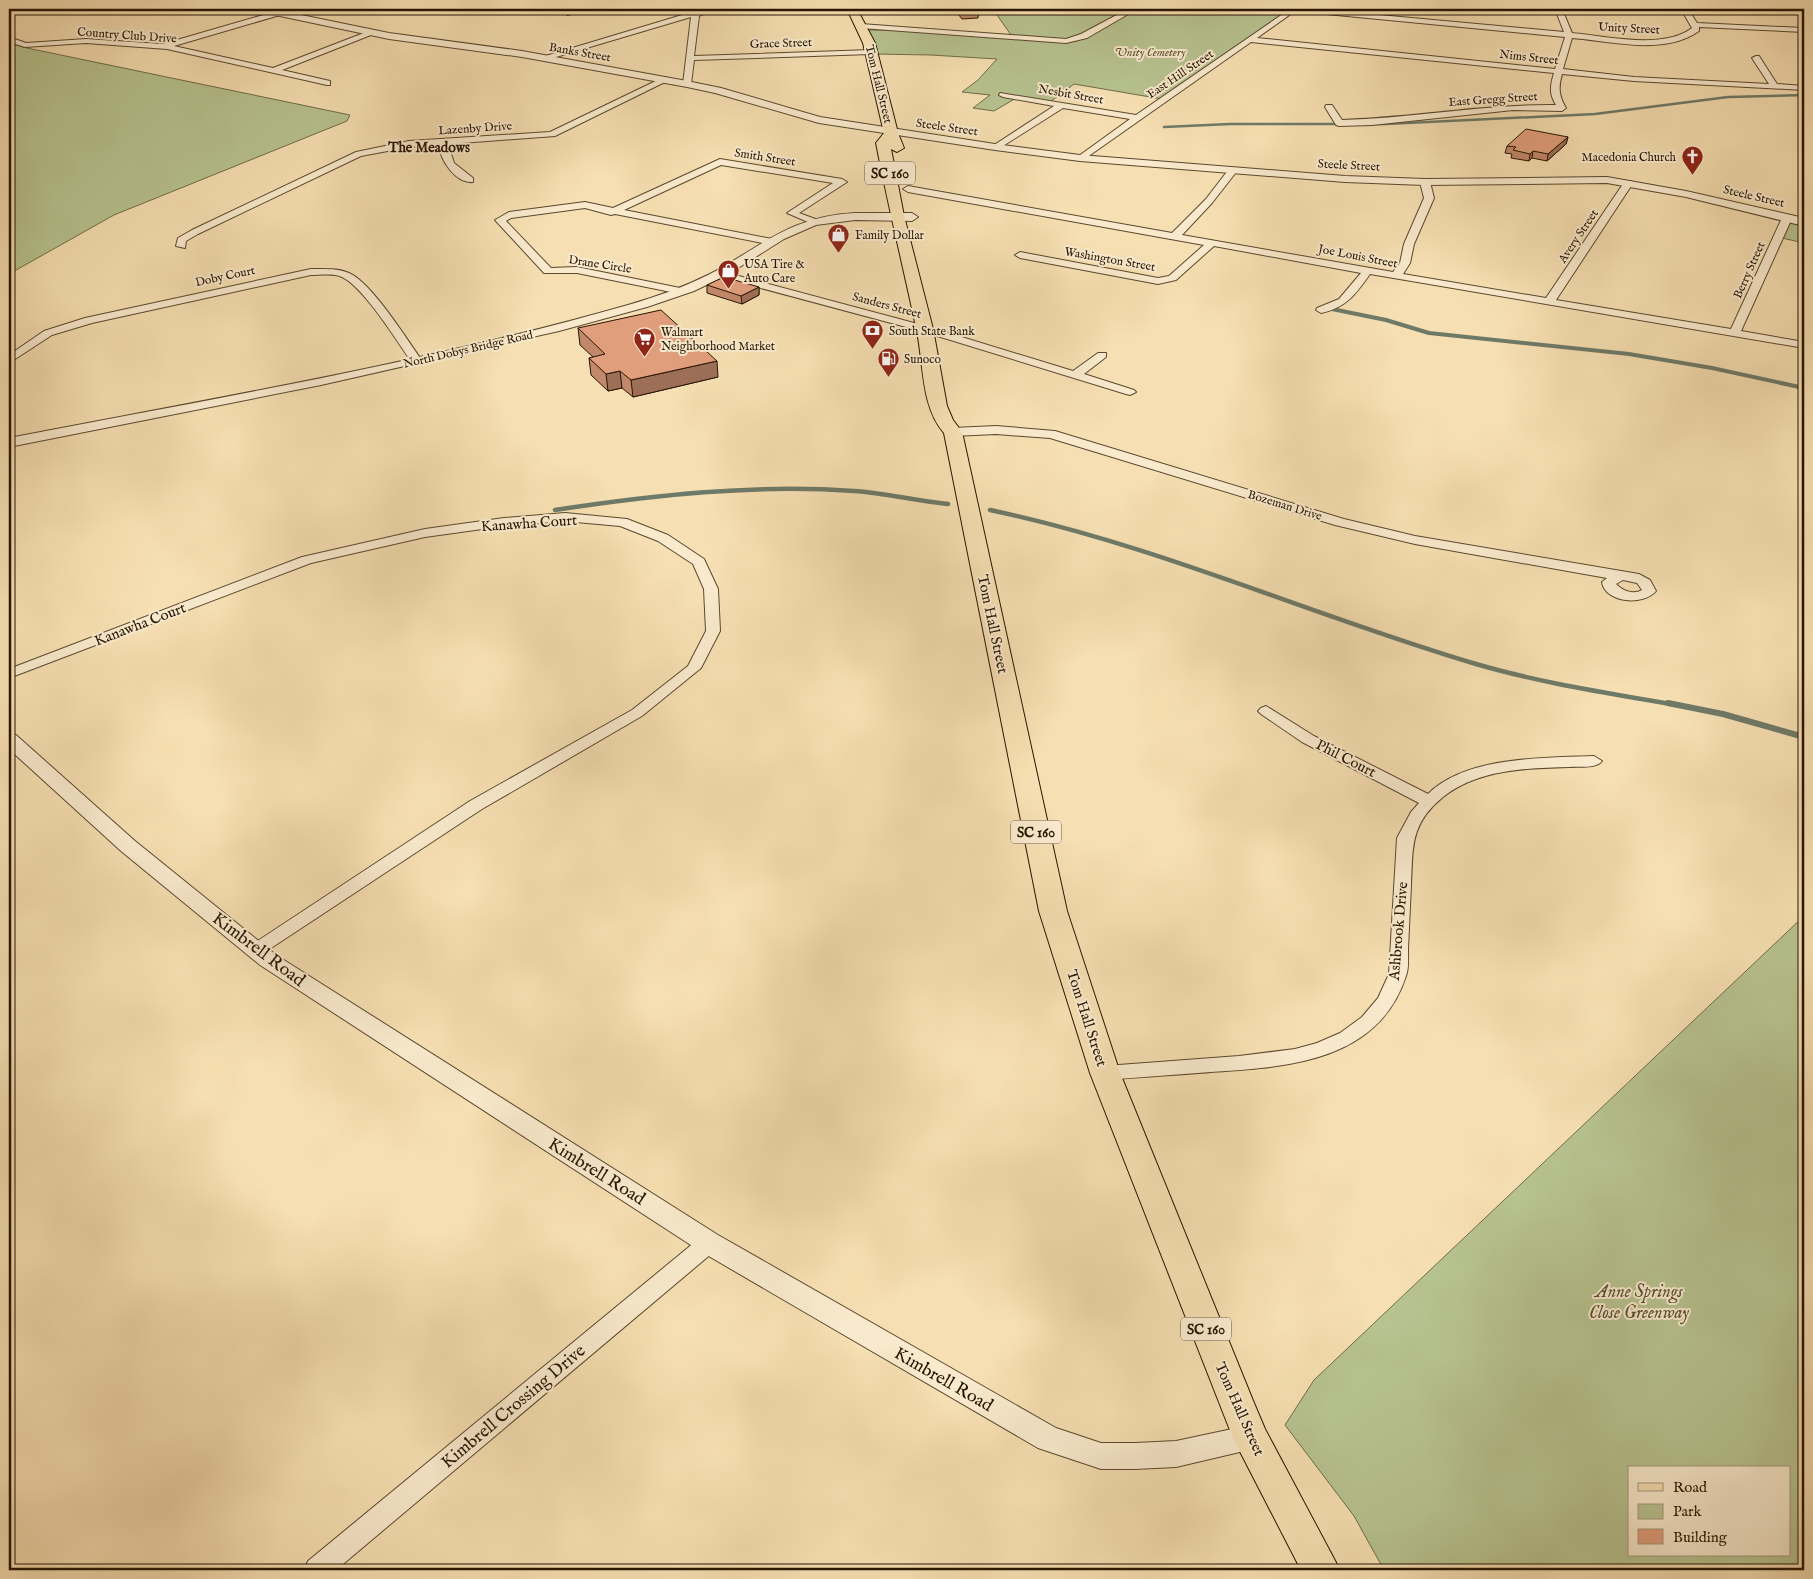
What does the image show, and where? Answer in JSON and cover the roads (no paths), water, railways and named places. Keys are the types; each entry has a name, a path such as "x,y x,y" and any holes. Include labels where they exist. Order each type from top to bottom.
{"main road":[{"name":"Tom Hall Street","path":"852,9 871,52 891,133 896,144 908,189 904,216"},
{"name":"Tom Hall Street","path":"891,133 882,144 904,216 932,332 953,394"},
{"name":"Tom Hall Street","path":"932,332 938,406 944,422 955,422 1052,911 1105,1073 1251,1438 1321,1570"}],"street":[{"name":"Banks Street","path":"261,9 372,33 543,58 687,84 717,90 819,120 891,133"},
{"path":"164,47 294,9"},
{"path":"568,12 580,9"},
{"path":"543,58 710,9"},
{"path":"862,28 1066,41 1084,36 1133,9"},
{"name":"Unity Street","path":"1294,9 1419,18 1569,35 1659,42 1688,36 1696,29 1694,25"},
{"name":"East Hill Street","path":"1080,158 1294,9"},
{"path":"1559,9 1569,35"},
{"path":"1684,9 1694,25 1804,30"},
{"path":"687,84 695,15 698,14"},
{"path":"273,71 372,33"},
{"name":"East Gregg Street","path":"1328,107 1339,123 1380,121 1513,107 1562,108 1556,98 1554,86 1569,35"},
{"name":"Country Club Drive","path":"9,40 25,45 86,41 164,47 327,83"},
{"name":"Nims Street","path":"1252,40 1634,79 1804,88"},
{"name":"Grace Street","path":"691,58 871,52"},
{"path":"1756,58 1775,86"},
{"name":"Lazenby Drive","path":"180,246 181,240 195,232 343,160 382,149 443,142 552,134 665,80"},
{"name":"Nesbit Street","path":"1002,94 1136,118"},
{"path":"995,148 1062,105"},
{"name":"Steele Street","path":"891,133 1080,158 1232,172 1425,182 1607,180 1686,194 1804,222"},
{"path":"443,142 443,154 448,163 470,180"},
{"name":"Smith Street","path":"611,212 720,162 842,182 792,213 815,222"},
{"path":"1175,236 1209,201 1232,172"},
{"path":"1396,276 1405,263 1409,244 1429,198 1425,182"},
{"name":"Avery Street","path":"1549,302 1628,183"},
{"name":"Joe Louis Street","path":"908,189 1396,276 1804,345"},
{"name":"Drane Circle","path":"611,212 585,205 576,205 509,215 500,220 548,271 577,270 681,291"},
{"path":"611,212 774,242"},
{"name":"North Dobys Bridge Road","path":"9,443 416,362 581,322 652,302 720,274 800,226 815,222 904,216"},
{"name":"Berry Street","path":"1735,332 1787,218"},
{"name":"Washington Street","path":"1020,255 1158,281 1172,278 1213,242"},
{"path":"1321,310 1334,308 1347,300 1368,270"},
{"name":"Doby Court","path":"9,360 48,333 89,320 311,272 334,272 348,276 367,295 416,362"},
{"name":"Sanders Street","path":"720,274 932,332 1130,392"},
{"path":"1074,376 1102,355"},
{"name":"Bozeman Drive","path":"955,422 996,430 1051,434 1340,522 1415,540 1620,576"},
{"name":"Kanawha Court","path":"9,674 307,560 425,533 504,522 565,518 622,522 663,538 699,562 711,589 713,631 694,668 637,713 476,805 256,950"},
{"name":"Phil Court","path":"1266,711 1308,739 1429,801"},
{"name":"Kimbrell Road","path":"9,739 128,846 256,950 403,1048 709,1243 1048,1439 1101,1456 1135,1456 1176,1454 1251,1438"},
{"name":"Ashbrook Drive","path":"1105,1073 1278,1061 1350,1037 1374,1017 1392,994 1398,974 1405,838 1412,820 1429,801 1462,776 1496,767 1594,761"},
{"name":"Kimbrell Crossing Drive","path":"317,1570 709,1243"}],"waterway":[{"path":"1164,127 1230,124 1386,124 1595,114 1728,97 1804,95"},
{"path":"1332,309 1386,320 1429,333 1629,354 1712,368 1804,388"},
{"path":"555,510 704,492 779,489 866,492 948,504"},
{"path":"990,510 1052,525 1174,561 1355,625 1500,671 1600,692 1676,705"},
{"path":"1668,703 1723,714 1804,737"}],"place":[{"name":"Macedonia Church","path":"1692,176"},
{"name":"Family Dollar","path":"839,254"},
{"name":"USA Tire & Auto Care","path":"728,290"},
{"name":"South State Bank","path":"873,350"},
{"name":"Walmart Neighborhood Market","path":"645,358"},
{"name":"Sunoco","path":"888,378"}],"district":[{"name":"The Meadows","path":"429,147"}],"park label":[{"name":"Unity Cemetery","path":"1150,52"},
{"name":"Anne Springs Close Greenway","path":"1639,1301"}]}
